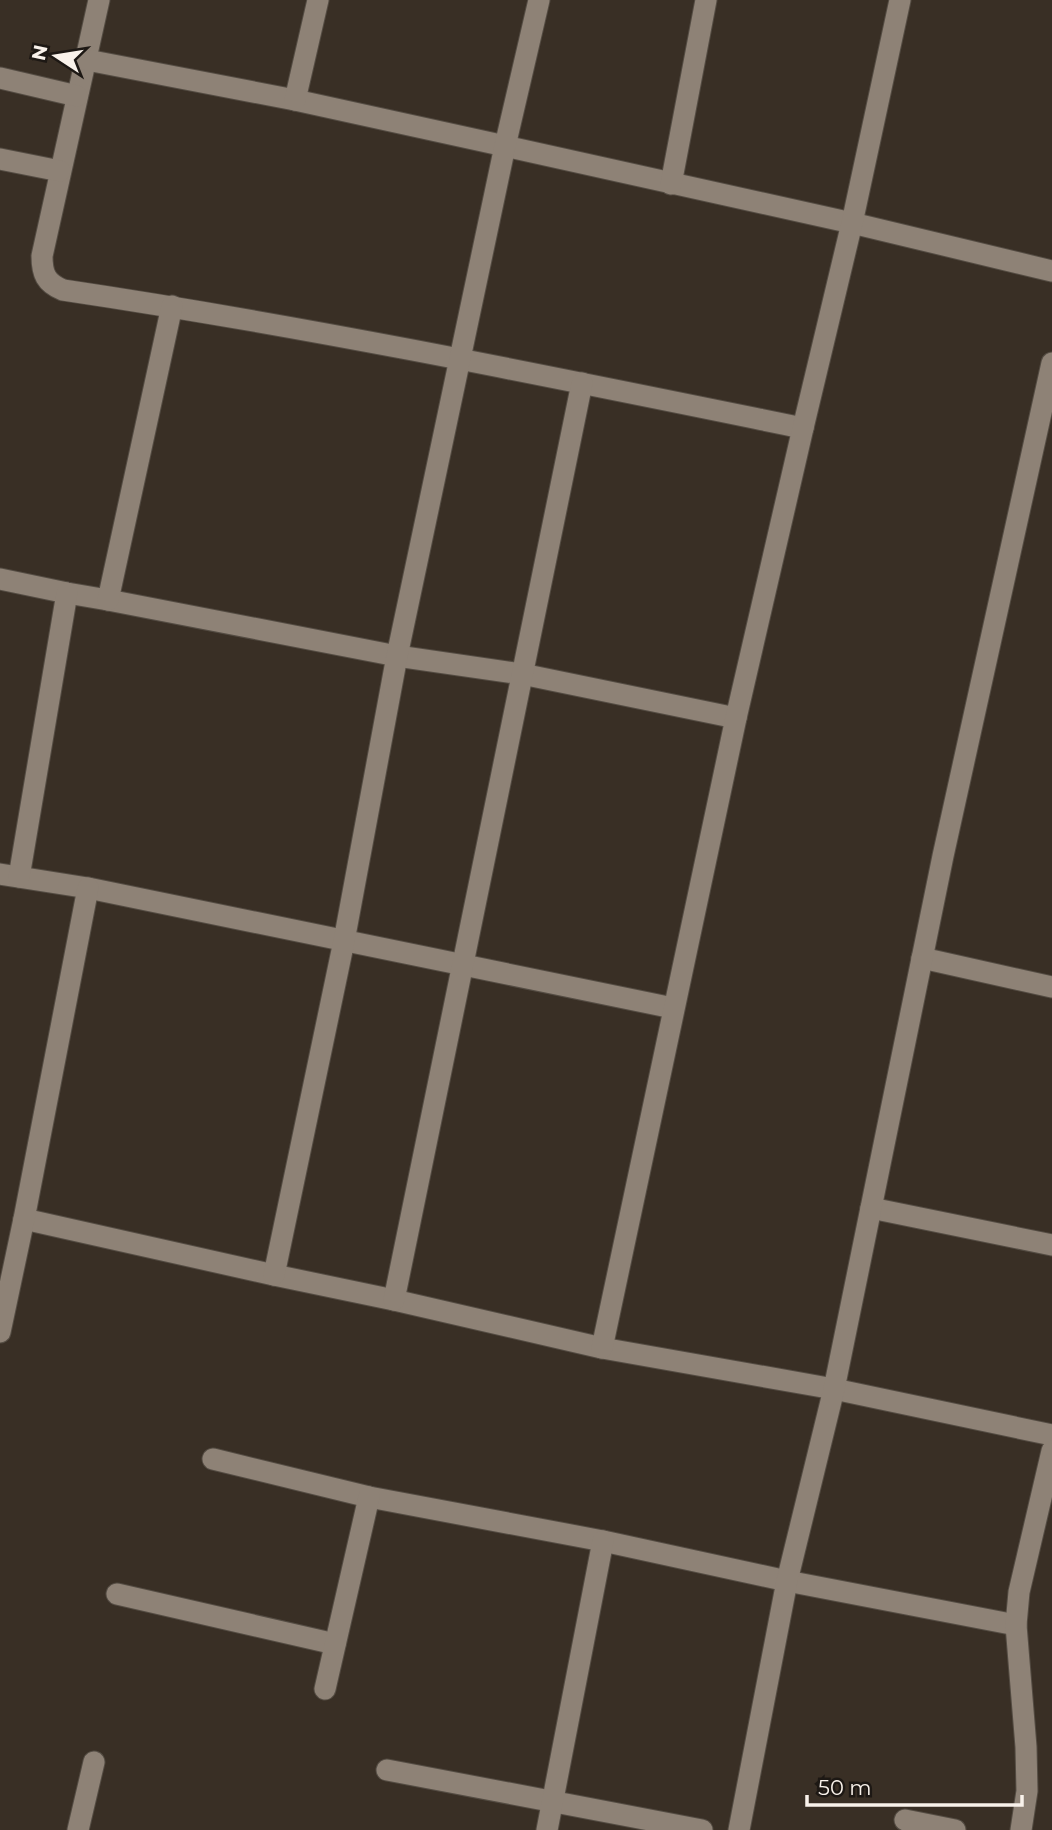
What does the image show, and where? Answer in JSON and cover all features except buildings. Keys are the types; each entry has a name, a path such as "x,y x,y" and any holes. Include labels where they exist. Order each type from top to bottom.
{"street":[{"path":"99,0 42,256 44,278 53,286 63,290 172,306 582,383 803,428"},
{"path":"295,100 318,0"},
{"path":"274,1275 344,941 397,656 458,360 539,0"},
{"path":"671,184 706,0"},
{"path":"602,1349 736,718 852,223 900,0"},
{"path":"87,60 295,100 852,223 1052,271"},
{"path":"0,78 77,96"},
{"path":"0,159 60,171"},
{"path":"108,600 172,306"},
{"path":"739,1830 787,1581 834,1389 922,958 1052,363"},
{"path":"394,1300 582,383"},
{"path":"0,579 397,656 522,674 736,718"},
{"path":"67,593 9,875 88,888 673,1008"},
{"path":"0,1332 88,888"},
{"path":"922,958 1052,987"},
{"path":"871,1208 1052,1245"},
{"path":"24,1219 394,1300 602,1349 834,1389 1052,1435"},
{"path":"1021,1830 1027,1791 1026,1747 1016,1625 1019,1592 1052,1451"},
{"path":"213,1460 369,1497 603,1541 787,1581 1016,1625"},
{"path":"325,1689 369,1497"},
{"path":"547,1830 603,1541"},
{"path":"117,1594 335,1644"},
{"path":"78,1830 94,1762"},
{"path":"387,1770 702,1830"},
{"path":"905,1820 955,1830"}]}
